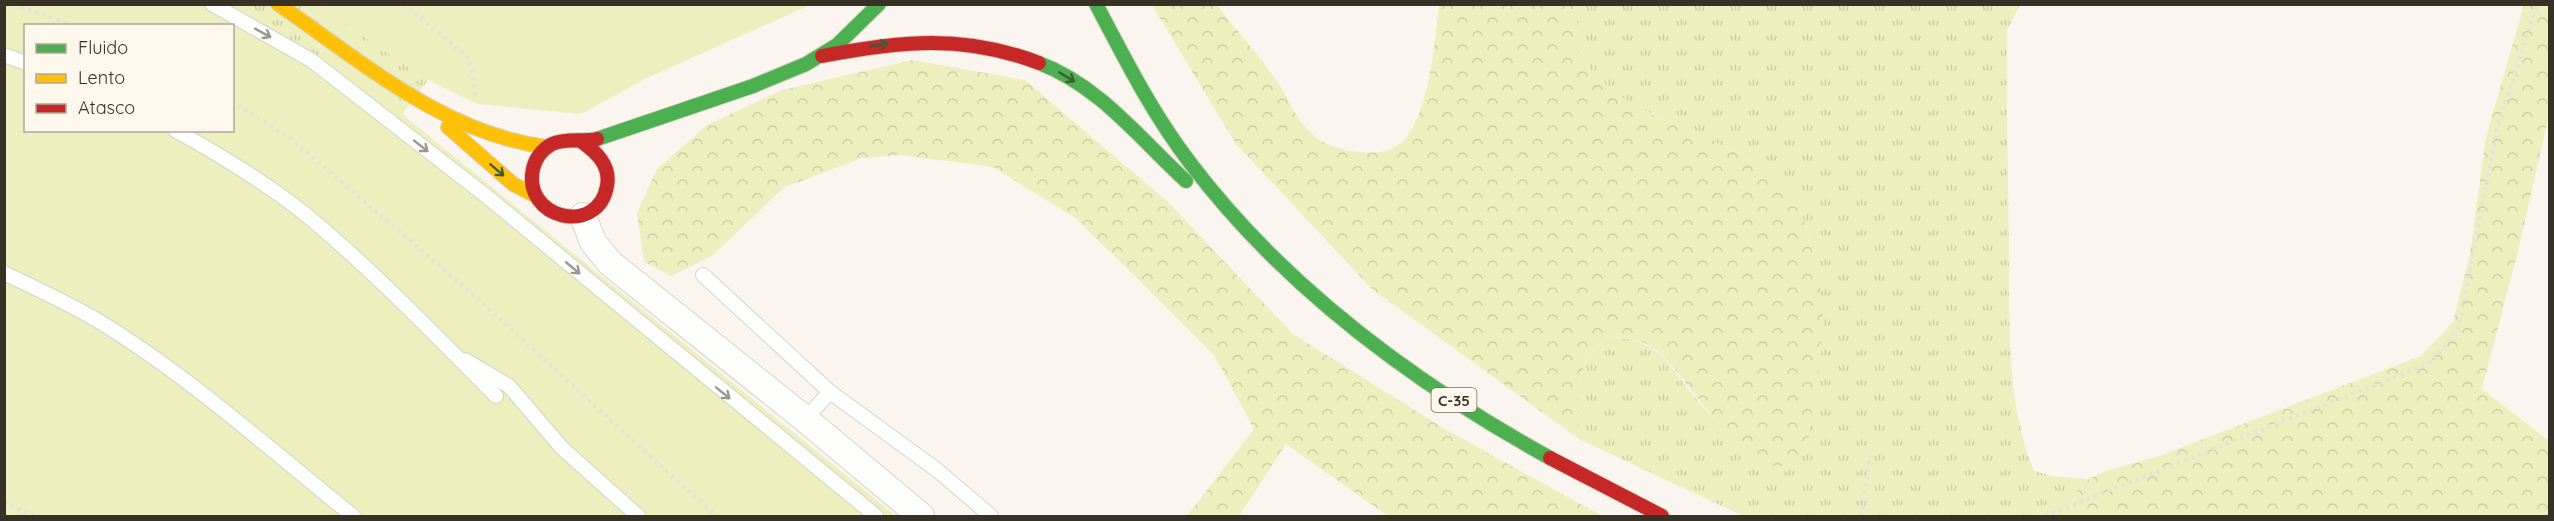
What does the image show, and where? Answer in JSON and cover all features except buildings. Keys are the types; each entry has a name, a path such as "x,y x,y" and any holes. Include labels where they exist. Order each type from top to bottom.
{"main road":[{"path":"278,4 423,103 513,184 534,195 549,212 561,217 583,216 602,201 607,191 610,163 581,141"},
{"path":"822,56 879,4"},
{"name":"C-35","path":"1096,4 1149,104 1192,166 1268,252 1331,312 1478,417 1587,480 1662,516"},
{"path":"534,195 531,174 540,154 558,141 581,141 618,133 732,94 822,56 877,45 954,42 999,47 1040,61 1115,111 1222,215 1268,252"},
{"path":"423,103 495,137 516,144 547,147"},
{"path":"626,144 671,114"}],"street":[{"path":"583,216 593,242 610,263 805,419 921,516"}],"lane":[{"path":"212,4 311,60 330,74 485,195 876,516"},
{"path":"4,55 24,62"},
{"path":"178,132 256,178 304,214 361,264 496,396"},
{"path":"4,273 95,319 147,354 231,417 353,516"},
{"path":"703,275 830,392 937,470 992,516"},
{"path":"455,355 509,386 562,448 638,516"},
{"path":"805,419 830,392"}],"path":[{"path":"14,4 67,24"},
{"path":"403,4 469,58 477,104"},
{"path":"2045,516 2432,362 2459,327 2497,129 2537,4"},
{"path":"234,103 290,138 468,290 716,516"},
{"path":"1861,516 1870,456"},
{"path":"4,502 34,516"}],"green space":[{"path":"4,5 236,5 345,72 402,114 896,516 5,516"},
{"path":"236,5 317,5 428,80 402,114 345,72"},
{"path":"317,5 810,5 647,78 581,114 477,104 428,80"},
{"path":"1152,5 1217,5 1269,70 1310,133 1335,147 1372,153 1397,146 1408,135 1416,120 1428,81 1439,5 1578,5 1577,51 1600,79 1628,101 1644,110 1748,158 1772,175 1798,205 1816,267 1822,301 1823,324 1808,441 1801,453 1792,463 1783,466 1767,464 1750,454 1715,420 1656,350 1640,341 1608,336 1596,346 1583,370 1578,396 1579,439 1372,289 1236,144"},
{"path":"1578,5 2020,5 2007,30 2011,360 2018,417 2034,471 2052,476 2089,479 2075,496 2071,505 2072,516 1743,516 1579,439 1578,396 1583,370 1596,347 1608,336 1639,342 1658,353 1703,407 1735,440 1813,251 1796,202 1786,189 1756,163 1739,153 1643,110 1600,82 1585,66 1577,50"},
{"path":"2524,5 2549,5 2549,115 2518,251 2482,389 2549,441 2549,516 2072,516 2071,510 2076,492 2089,479 2106,471 2159,456 2421,356 2453,322 2470,254 2486,137"},
{"path":"912,60 1025,80 1169,203 1293,334 1445,429 1602,516 1388,516 1286,444 1239,516 1187,516 1254,429 1214,355 1075,218 993,167 901,155 862,158 783,188 713,255 672,276 644,262 637,213 657,169 707,125 782,90"}],"traffic: fast":[{"path":"597,139 753,86 806,64 837,45 879,4"},
{"path":"1096,4 1140,86 1177,145 1228,209 1268,252 1355,330 1402,365 1499,429 1550,458"},
{"path":"1039,63 1061,73 1100,99 1186,181"}],"traffic: slow":[{"path":"278,4 372,71 439,111 473,127 509,139 547,147"},
{"path":"448,127 513,184 534,195"}],"traffic: jam":[{"path":"822,56 878,47 932,43 984,48 1039,63"},
{"path":"581,141 597,155 604,165 608,178 607,186 601,202 590,212 577,216 563,215 549,210 539,200 533,186 535,162 542,151 552,144 597,139"},
{"path":"1550,458 1662,516"}]}
